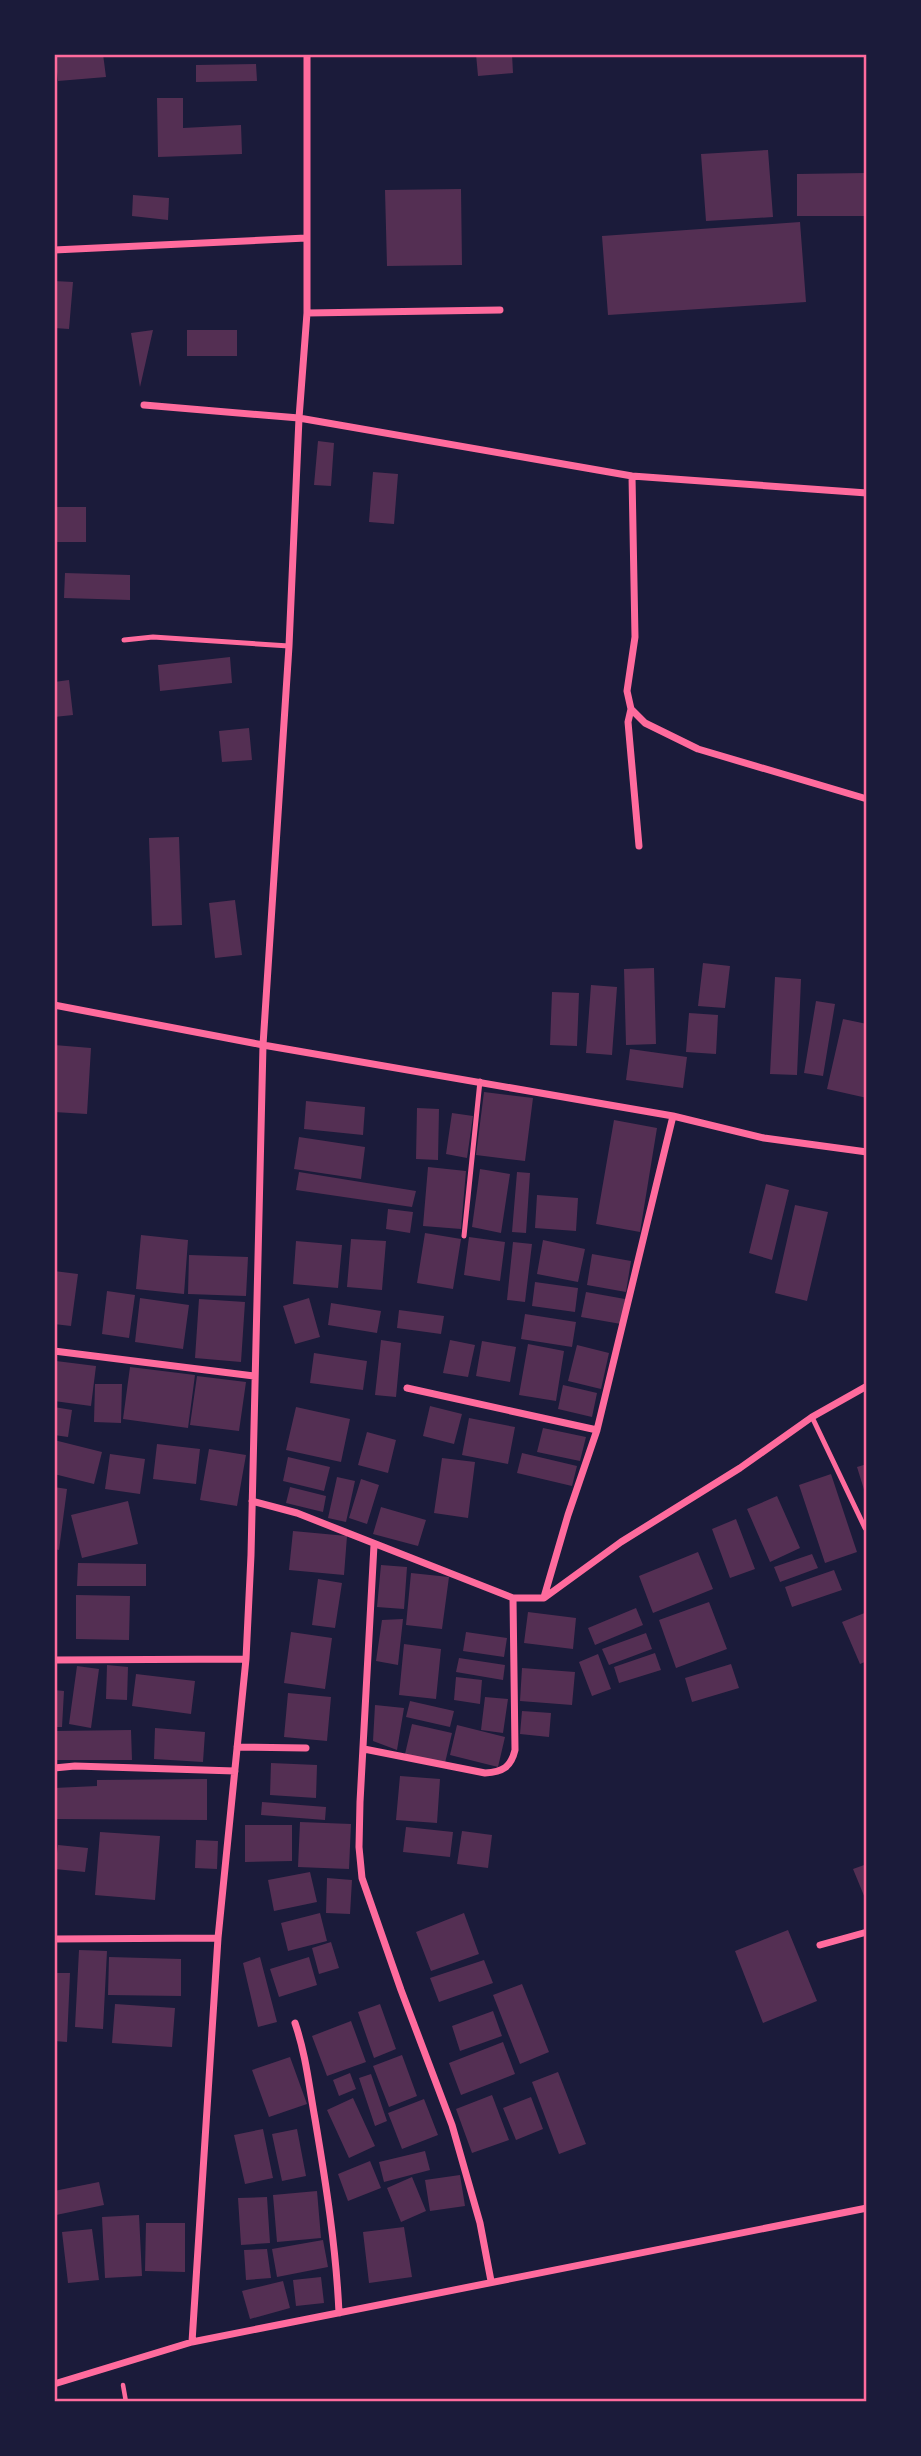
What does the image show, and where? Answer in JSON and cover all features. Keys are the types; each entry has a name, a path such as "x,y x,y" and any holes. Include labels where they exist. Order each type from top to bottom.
{"street":[{"path":"191,2342 218,1938 246,1659 263,1045 307,313 307,54"},
{"path":"54,250 306,238"},
{"path":"307,313 500,310"},
{"path":"144,405 299,418 632,476 867,493"},
{"path":"632,476 635,637 627,691 631,709 628,722 639,846"},
{"path":"631,709 645,723 698,749 867,799"},
{"path":"54,1005 263,1045 673,1116 764,1138 867,1152"},
{"path":"544,1598 597,1430 673,1116"},
{"path":"54,1351 254,1376"},
{"path":"252,1501 297,1513 513,1598 544,1598 621,1542 740,1468 812,1417 867,1386"},
{"path":"407,1388 597,1430"},
{"path":"374,1545 359,1847 362,1878 460,2150 480,2223 491,2281"},
{"path":"364,1749 485,1773 504,1770 512,1762 515,1749 513,1598"},
{"path":"54,1660 246,1659"},
{"path":"237,1746 306,1748"},
{"path":"54,1768 75,1766 235,1771"},
{"path":"820,1945 867,1932"},
{"path":"54,1939 218,1938"},
{"path":"295,2023 307,2065 327,2187 337,2260 339,2313"},
{"path":"54,2384 191,2342 867,2208"}],"lane":[{"path":"124,640 153,637 289,646"},
{"path":"464,1236 480,1081"},
{"path":"812,1417 865,1528"}],"building":[{"path":"55,54 103,54 106,77 58,81"},
{"path":"476,54 512,54 513,73 478,76"},
{"path":"256,64 257,81 196,82 196,65"},
{"path":"157,98 183,98 183,128 241,125 242,154 158,157"},
{"path":"768,150 773,217 706,221 701,154"},
{"path":"867,173 867,216 797,216 797,174"},
{"path":"461,189 462,265 387,266 385,190"},
{"path":"133,195 169,198 168,220 132,216"},
{"path":"800,222 806,302 608,315 602,236"},
{"path":"54,281 73,282 69,329 54,328"},
{"path":"153,330 140,387 131,333"},
{"path":"187,330 237,330 237,356 187,356"},
{"path":"318,441 334,443 331,486 314,485"},
{"path":"373,472 398,474 394,524 369,522"},
{"path":"55,507 86,507 86,542 55,542"},
{"path":"65,573 130,575 130,600 64,598"},
{"path":"230,657 232,683 160,691 158,665"},
{"path":"69,680 73,715 54,717 54,682"},
{"path":"249,728 252,760 222,762 219,731"},
{"path":"179,837 182,925 152,926 149,838"},
{"path":"235,900 242,955 215,958 209,903"},
{"path":"703,963 730,966 725,1008 698,1006"},
{"path":"654,968 656,1044 626,1045 624,969"},
{"path":"775,977 801,979 797,1075 770,1074"},
{"path":"591,985 617,987 612,1055 586,1053"},
{"path":"552,992 579,993 577,1046 550,1045"},
{"path":"816,1001 835,1004 823,1076 804,1073"},
{"path":"689,1013 718,1015 716,1054 686,1052"},
{"path":"843,1019 867,1024 867,1098 827,1089"},
{"path":"54,1045 91,1048 87,1114 54,1112"},
{"path":"630,1049 687,1057 683,1088 626,1080"},
{"path":"484,1092 533,1098 525,1161 476,1155"},
{"path":"306,1101 365,1107 363,1135 304,1129"},
{"path":"417,1108 439,1109 438,1160 416,1159"},
{"path":"452,1113 473,1116 467,1158 446,1154"},
{"path":"614,1120 657,1128 640,1232 596,1224"},
{"path":"299,1137 365,1147 361,1179 294,1169"},
{"path":"428,1167 466,1171 461,1229 423,1226"},
{"path":"480,1169 510,1174 501,1233 472,1227"},
{"path":"299,1172 416,1191 412,1207 296,1190"},
{"path":"517,1172 530,1173 526,1233 512,1232"},
{"path":"766,1184 789,1190 772,1260 749,1253"},
{"path":"537,1195 578,1198 576,1231 535,1228"},
{"path":"795,1205 828,1212 807,1301 775,1293"},
{"path":"388,1209 413,1212 410,1233 386,1229"},
{"path":"425,1233 461,1239 453,1289 417,1283"},
{"path":"141,1235 188,1240 184,1294 136,1289"},
{"path":"469,1237 505,1242 500,1281 464,1275"},
{"path":"351,1239 386,1241 382,1290 347,1287"},
{"path":"543,1240 585,1249 578,1282 537,1274"},
{"path":"296,1241 342,1245 338,1288 293,1284"},
{"path":"513,1242 532,1244 525,1302 507,1300"},
{"path":"592,1254 631,1261 626,1292 587,1285"},
{"path":"189,1255 248,1257 246,1296 188,1294"},
{"path":"54,1271 78,1274 71,1326 54,1324"},
{"path":"535,1282 578,1288 575,1312 532,1306"},
{"path":"107,1291 135,1295 129,1338 102,1334"},
{"path":"586,1292 625,1299 621,1324 581,1317"},
{"path":"140,1298 189,1305 183,1349 135,1342"},
{"path":"309,1298 320,1337 295,1344 283,1306"},
{"path":"199,1299 245,1302 241,1362 195,1358"},
{"path":"331,1303 381,1311 377,1333 328,1325"},
{"path":"399,1310 444,1316 441,1334 397,1328"},
{"path":"525,1314 576,1322 572,1347 521,1339"},
{"path":"381,1340 401,1343 396,1397 375,1395"},
{"path":"450,1340 475,1345 468,1377 443,1373"},
{"path":"482,1341 516,1347 510,1382 476,1376"},
{"path":"528,1344 564,1351 556,1401 519,1395"},
{"path":"577,1345 609,1353 601,1389 568,1381"},
{"path":"314,1353 367,1361 363,1390 310,1383"},
{"path":"56,1361 96,1366 91,1406 54,1401"},
{"path":"130,1367 195,1375 188,1428 123,1419"},
{"path":"197,1376 246,1382 239,1431 190,1425"},
{"path":"95,1384 122,1384 121,1423 94,1422"},
{"path":"563,1385 597,1393 592,1417 558,1409"},
{"path":"430,1406 462,1414 454,1444 423,1436"},
{"path":"54,1407 72,1410 68,1437 54,1435"},
{"path":"296,1407 350,1419 341,1462 286,1450"},
{"path":"469,1418 515,1427 508,1464 462,1455"},
{"path":"543,1428 586,1437 580,1461 537,1452"},
{"path":"367,1432 396,1440 388,1473 358,1465"},
{"path":"54,1440 102,1452 94,1484 54,1474"},
{"path":"157,1444 200,1449 196,1484 153,1479"},
{"path":"209,1449 246,1455 237,1506 200,1500"},
{"path":"522,1453 577,1466 572,1486 517,1473"},
{"path":"110,1454 145,1459 140,1494 105,1489"},
{"path":"288,1457 330,1467 324,1491 283,1481"},
{"path":"442,1458 475,1462 468,1518 434,1513"},
{"path":"867,1464 867,1496 866,1496 857,1467"},
{"path":"831,1474 857,1552 825,1563 799,1485"},
{"path":"337,1477 355,1481 346,1522 328,1518"},
{"path":"361,1479 379,1485 367,1524 349,1518"},
{"path":"54,1487 67,1489 59,1550 54,1549"},
{"path":"290,1487 326,1496 323,1512 286,1503"},
{"path":"777,1496 800,1548 770,1562 747,1509"},
{"path":"128,1501 138,1544 82,1558 71,1515"},
{"path":"381,1507 426,1520 418,1546 373,1534"},
{"path":"736,1519 755,1569 730,1578 712,1529"},
{"path":"293,1531 347,1536 344,1575 289,1570"},
{"path":"698,1552 713,1589 653,1613 639,1576"},
{"path":"812,1554 818,1568 780,1582 774,1567"},
{"path":"78,1563 146,1564 146,1586 77,1586"},
{"path":"381,1565 407,1567 404,1609 377,1607"},
{"path":"834,1570 842,1590 792,1607 785,1587"},
{"path":"411,1573 449,1577 442,1629 406,1625"},
{"path":"318,1579 342,1583 335,1628 312,1625"},
{"path":"76,1595 130,1596 129,1640 76,1639"},
{"path":"709,1602 727,1649 676,1668 659,1620"},
{"path":"636,1608 643,1625 595,1645 588,1628"},
{"path":"528,1612 576,1618 573,1649 524,1643"},
{"path":"867,1612 867,1661 860,1664 842,1622"},
{"path":"403,1619 398,1665 376,1661 382,1620"},
{"path":"291,1632 332,1638 325,1689 284,1683"},
{"path":"466,1632 507,1638 504,1657 463,1651"},
{"path":"646,1633 652,1649 609,1665 602,1649"},
{"path":"404,1644 441,1649 436,1699 399,1695"},
{"path":"655,1653 661,1670 619,1683 614,1667"},
{"path":"598,1654 611,1689 592,1696 579,1662"},
{"path":"459,1658 505,1665 503,1680 456,1672"},
{"path":"731,1664 739,1688 692,1702 685,1678"},
{"path":"107,1665 128,1667 127,1700 106,1699"},
{"path":"77,1666 99,1669 91,1728 69,1724"},
{"path":"522,1668 575,1672 572,1705 520,1701"},
{"path":"136,1674 195,1681 191,1714 132,1706"},
{"path":"456,1677 482,1680 480,1704 454,1700"},
{"path":"54,1690 64,1691 62,1727 54,1727"},
{"path":"288,1693 331,1697 327,1741 284,1737"},
{"path":"485,1697 508,1699 503,1733 481,1730"},
{"path":"410,1701 454,1711 450,1727 406,1717"},
{"path":"375,1705 404,1708 397,1750 373,1741"},
{"path":"522,1711 551,1713 549,1737 520,1734"},
{"path":"412,1724 452,1733 445,1763 405,1754"},
{"path":"457,1725 505,1737 498,1767 450,1755"},
{"path":"155,1728 205,1732 203,1762 154,1759"},
{"path":"131,1730 132,1760 54,1760 54,1731"},
{"path":"271,1763 317,1765 316,1798 270,1795"},
{"path":"400,1776 440,1779 437,1823 396,1820"},
{"path":"207,1779 207,1820 54,1819 54,1788 97,1786 97,1780"},
{"path":"262,1802 326,1807 325,1820 261,1815"},
{"path":"300,1822 351,1824 349,1869 298,1867"},
{"path":"245,1825 292,1825 292,1861 245,1862"},
{"path":"406,1827 453,1832 450,1857 403,1852"},
{"path":"462,1831 492,1835 488,1868 457,1864"},
{"path":"100,1832 160,1836 155,1900 95,1895"},
{"path":"196,1840 218,1841 217,1869 195,1868"},
{"path":"58,1845 88,1848 85,1872 55,1869"},
{"path":"867,1864 867,1903 853,1869"},
{"path":"310,1872 317,1902 274,1911 268,1880"},
{"path":"327,1878 352,1880 350,1914 326,1913"},
{"path":"320,1913 327,1941 288,1951 281,1923"},
{"path":"464,1913 479,1954 431,1971 416,1932"},
{"path":"788,1930 817,2001 763,2023 735,1951"},
{"path":"331,1942 339,1968 319,1974 312,1948"},
{"path":"79,1950 107,1951 103,2029 75,2027"},
{"path":"109,1957 181,1959 181,1996 108,1995"},
{"path":"260,1957 277,2022 258,2027 243,1963"},
{"path":"309,1957 317,1985 279,1997 270,1969"},
{"path":"484,1960 493,1983 439,2002 430,1978"},
{"path":"54,1973 70,1973 67,2042 54,2041"},
{"path":"522,1984 549,2052 520,2064 493,1995"},
{"path":"115,2004 175,2008 172,2047 112,2043"},
{"path":"380,2004 396,2049 374,2058 358,2012"},
{"path":"493,2011 502,2036 460,2051 452,2026"},
{"path":"351,2021 366,2062 327,2076 312,2036"},
{"path":"503,2042 515,2074 461,2095 449,2063"},
{"path":"402,2055 417,2096 389,2107 373,2066"},
{"path":"290,2057 307,2104 269,2117 252,2070"},
{"path":"558,2072 586,2144 559,2154 532,2082"},
{"path":"350,2073 356,2089 339,2096 333,2080"},
{"path":"371,2074 387,2121 375,2126 359,2078"},
{"path":"492,2095 509,2140 472,2153 456,2109"},
{"path":"531,2097 543,2129 516,2140 503,2108"},
{"path":"353,2098 375,2146 349,2158 327,2110"},
{"path":"424,2099 438,2135 402,2149 388,2113"},
{"path":"263,2129 273,2178 245,2184 234,2135"},
{"path":"297,2129 306,2176 282,2181 272,2134"},
{"path":"425,2151 430,2170 384,2182 379,2162"},
{"path":"370,2161 381,2188 348,2201 338,2174"},
{"path":"460,2175 465,2206 430,2211 425,2180"},
{"path":"412,2177 426,2211 401,2222 387,2188"},
{"path":"99,2182 104,2205 56,2215 54,2191"},
{"path":"317,2191 321,2238 277,2242 273,2195"},
{"path":"267,2197 270,2243 241,2245 238,2198"},
{"path":"139,2215 142,2276 105,2278 102,2217"},
{"path":"146,2223 185,2223 185,2272 145,2271"},
{"path":"404,2227 412,2277 369,2283 363,2232"},
{"path":"92,2229 99,2280 68,2283 62,2232"},
{"path":"323,2240 328,2267 277,2277 272,2249"},
{"path":"267,2249 271,2278 246,2280 244,2250"},
{"path":"321,2277 324,2303 296,2306 293,2280"},
{"path":"283,2281 290,2308 250,2319 242,2291"}]}
